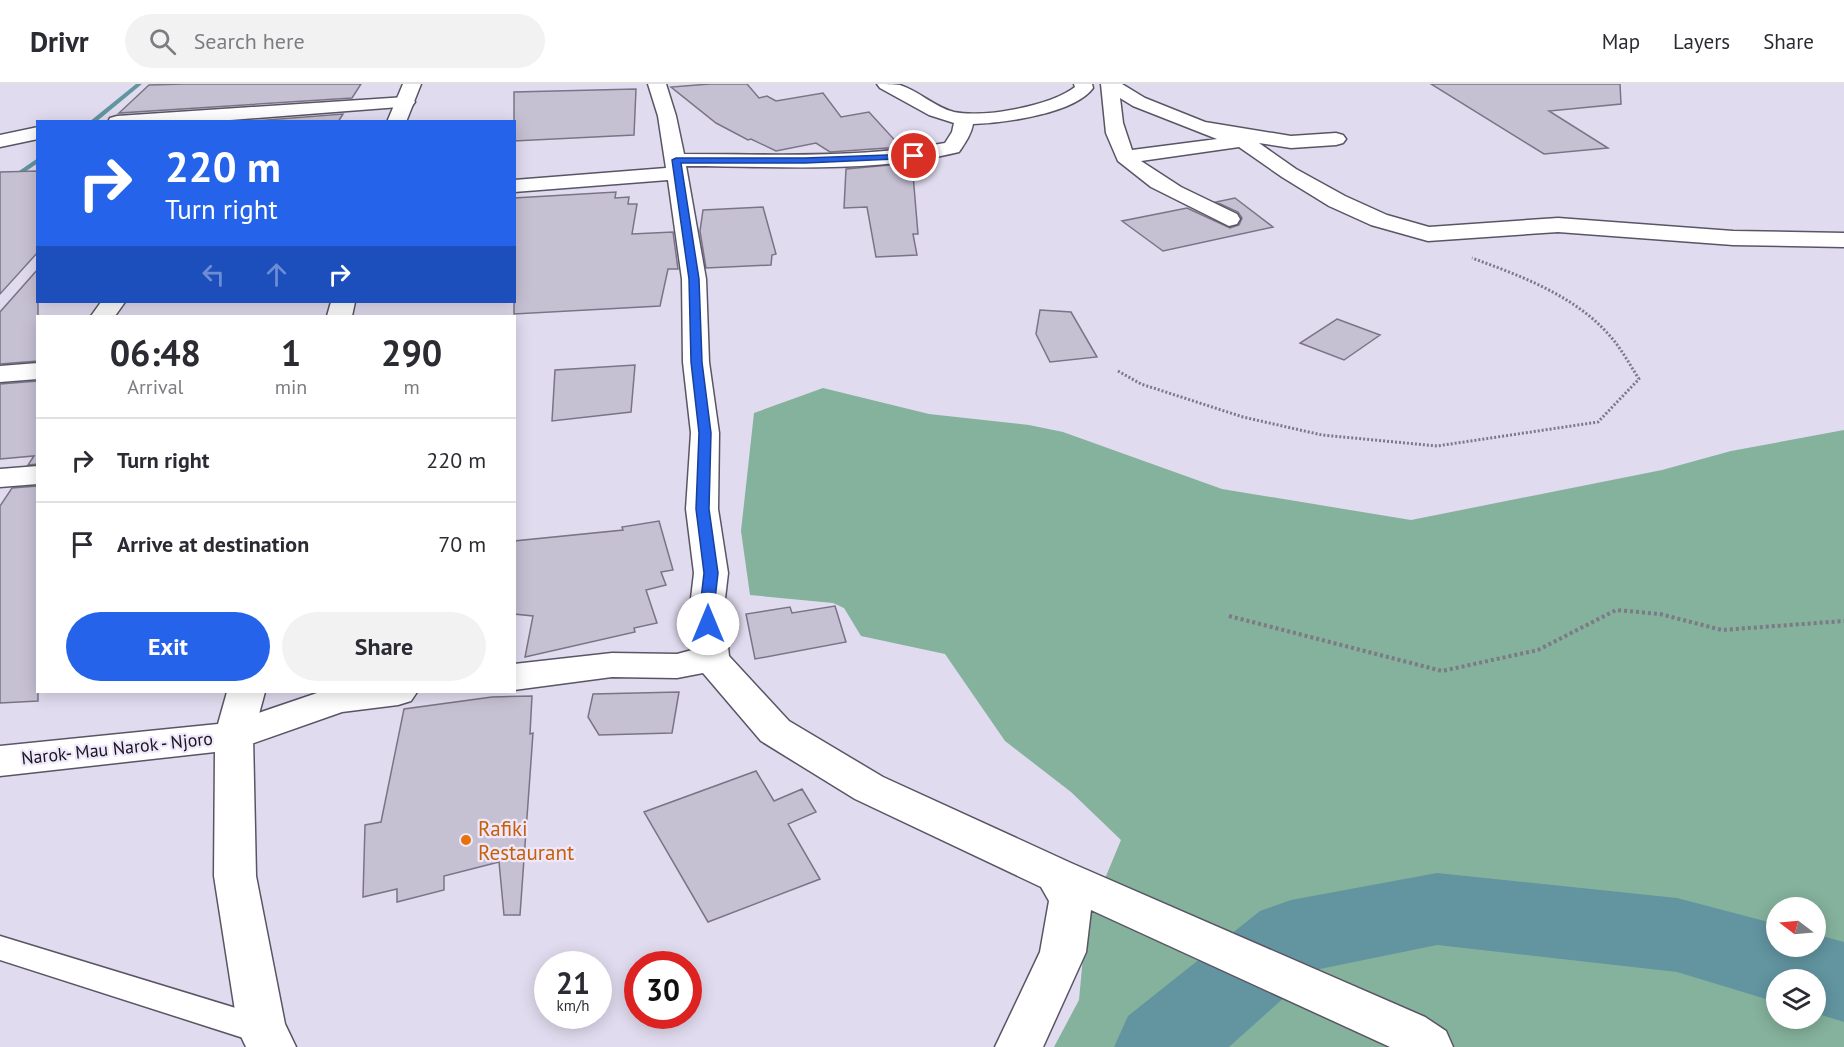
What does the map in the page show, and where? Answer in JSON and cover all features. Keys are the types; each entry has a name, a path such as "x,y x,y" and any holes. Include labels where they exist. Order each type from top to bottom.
{"main road":[{"path":"397,120 412,84"},
{"path":"657,84 677,167 694,279 696,362 705,433 702,509 711,573 707,608 711,659 775,731 869,788 1056,876 1118,902 1419,1040"},
{"path":"886,84 951,117 964,119 997,116 1053,104 1080,93 1084,88 1083,84"},
{"path":"1229,219 1153,179 1125,157 1109,105 1111,85 1138,102 1242,141 1337,201 1379,220 1428,234 1558,225 1733,238 1844,240"},
{"path":"167,120 242,117 406,102"},
{"path":"516,186 677,167 914,156 952,148 962,132 964,119"},
{"path":"1202,127 1291,142 1336,139"},
{"path":"0,141 36,133"},
{"path":"1125,157 1242,141"},
{"path":"0,374 36,371"},
{"path":"516,677 612,665 677,666 711,659"},
{"path":"246,693 234,736 235,876 267,1039"},
{"name":"Narok- Mau Narok - Njoro","path":"0,761 234,736 338,699 389,693"},
{"path":"1018,1047 1063,952 1071,900 1056,876"}],"lane":[{"path":"0,948 267,1039"}],"path":[{"path":"1118,371 1141,384 1243,417 1322,435 1437,446 1598,422 1639,379 1610,336 1587,314 1529,279 1467,256"},
{"path":"1229,616 1442,671 1538,650 1616,610 1660,614 1722,630 1844,621"}],"green space":[{"path":"823,388 929,414 1029,425 1063,432 1222,489 1411,520 1662,470 1731,451 1844,430 1844,1047 1054,1047 1079,1000 1086,924 1121,840 1071,792 1005,741 945,654 861,636 844,608 833,603 750,595 741,531 754,413"}],"building":[{"path":"361,84 352,98 119,113 149,85"},
{"path":"747,84 759,98 767,96 776,101 823,93 841,117 869,112 901,147 830,152 816,143 776,151 751,139 748,140 716,123 671,87"},
{"path":"1431,84 1620,84 1621,104 1549,111 1608,148 1544,154"},
{"path":"636,89 634,135 516,141 514,92"},
{"path":"343,114 339,120 266,120"},
{"path":"912,163 918,234 913,234 917,255 876,257 867,207 844,208 846,169"},
{"path":"36,171 36,254 0,294 0,172"},
{"path":"616,192 615,198 629,197 628,204 637,204 632,234 673,232 678,269 668,269 660,306 514,314 514,303 516,303 516,198"},
{"path":"1235,198 1273,227 1163,251 1122,221 1187,208 1230,228 1239,225 1242,218 1238,212 1216,202"},
{"path":"763,207 776,254 772,255 771,265 706,268 700,231 703,210"},
{"path":"36,271 38,315 36,315 36,361 0,364 0,312"},
{"path":"1040,310 1071,312 1097,357 1050,362 1036,334"},
{"path":"1337,319 1380,335 1344,360 1300,343"},
{"path":"635,365 631,412 552,421 555,370"},
{"path":"36,381 36,464 28,465 34,456 0,459 0,384"},
{"path":"36,486 36,693 38,693 38,701 0,703 0,506 12,488"},
{"path":"659,521 673,570 661,572 666,585 646,590 657,623 634,628 635,632 525,657 533,616 516,614 516,541 623,530 622,527"},
{"path":"835,606 846,642 755,659 746,614 790,607 792,613"},
{"path":"679,692 672,733 599,735 588,717 593,694"},
{"path":"532,696 530,734 533,733 520,915 504,915 499,862 444,876 444,890 397,902 397,889 363,897 365,825 381,822 404,709 492,697"},
{"path":"756,771 774,801 802,789 816,812 788,824 820,879 708,922 644,812"}],"waterway":[{"path":"94,120 139,84"},
{"path":"0,187 36,161"},
{"path":"1161,1047 1291,937 1437,909 1677,935 1844,982"}],"place":[{"name":"Rafiki Restaurant","path":"466,840"}],"route":[{"path":"708,624 707,608 711,573 702,509 705,433 696,362 694,279 676,160 805,160 914,156"}]}
